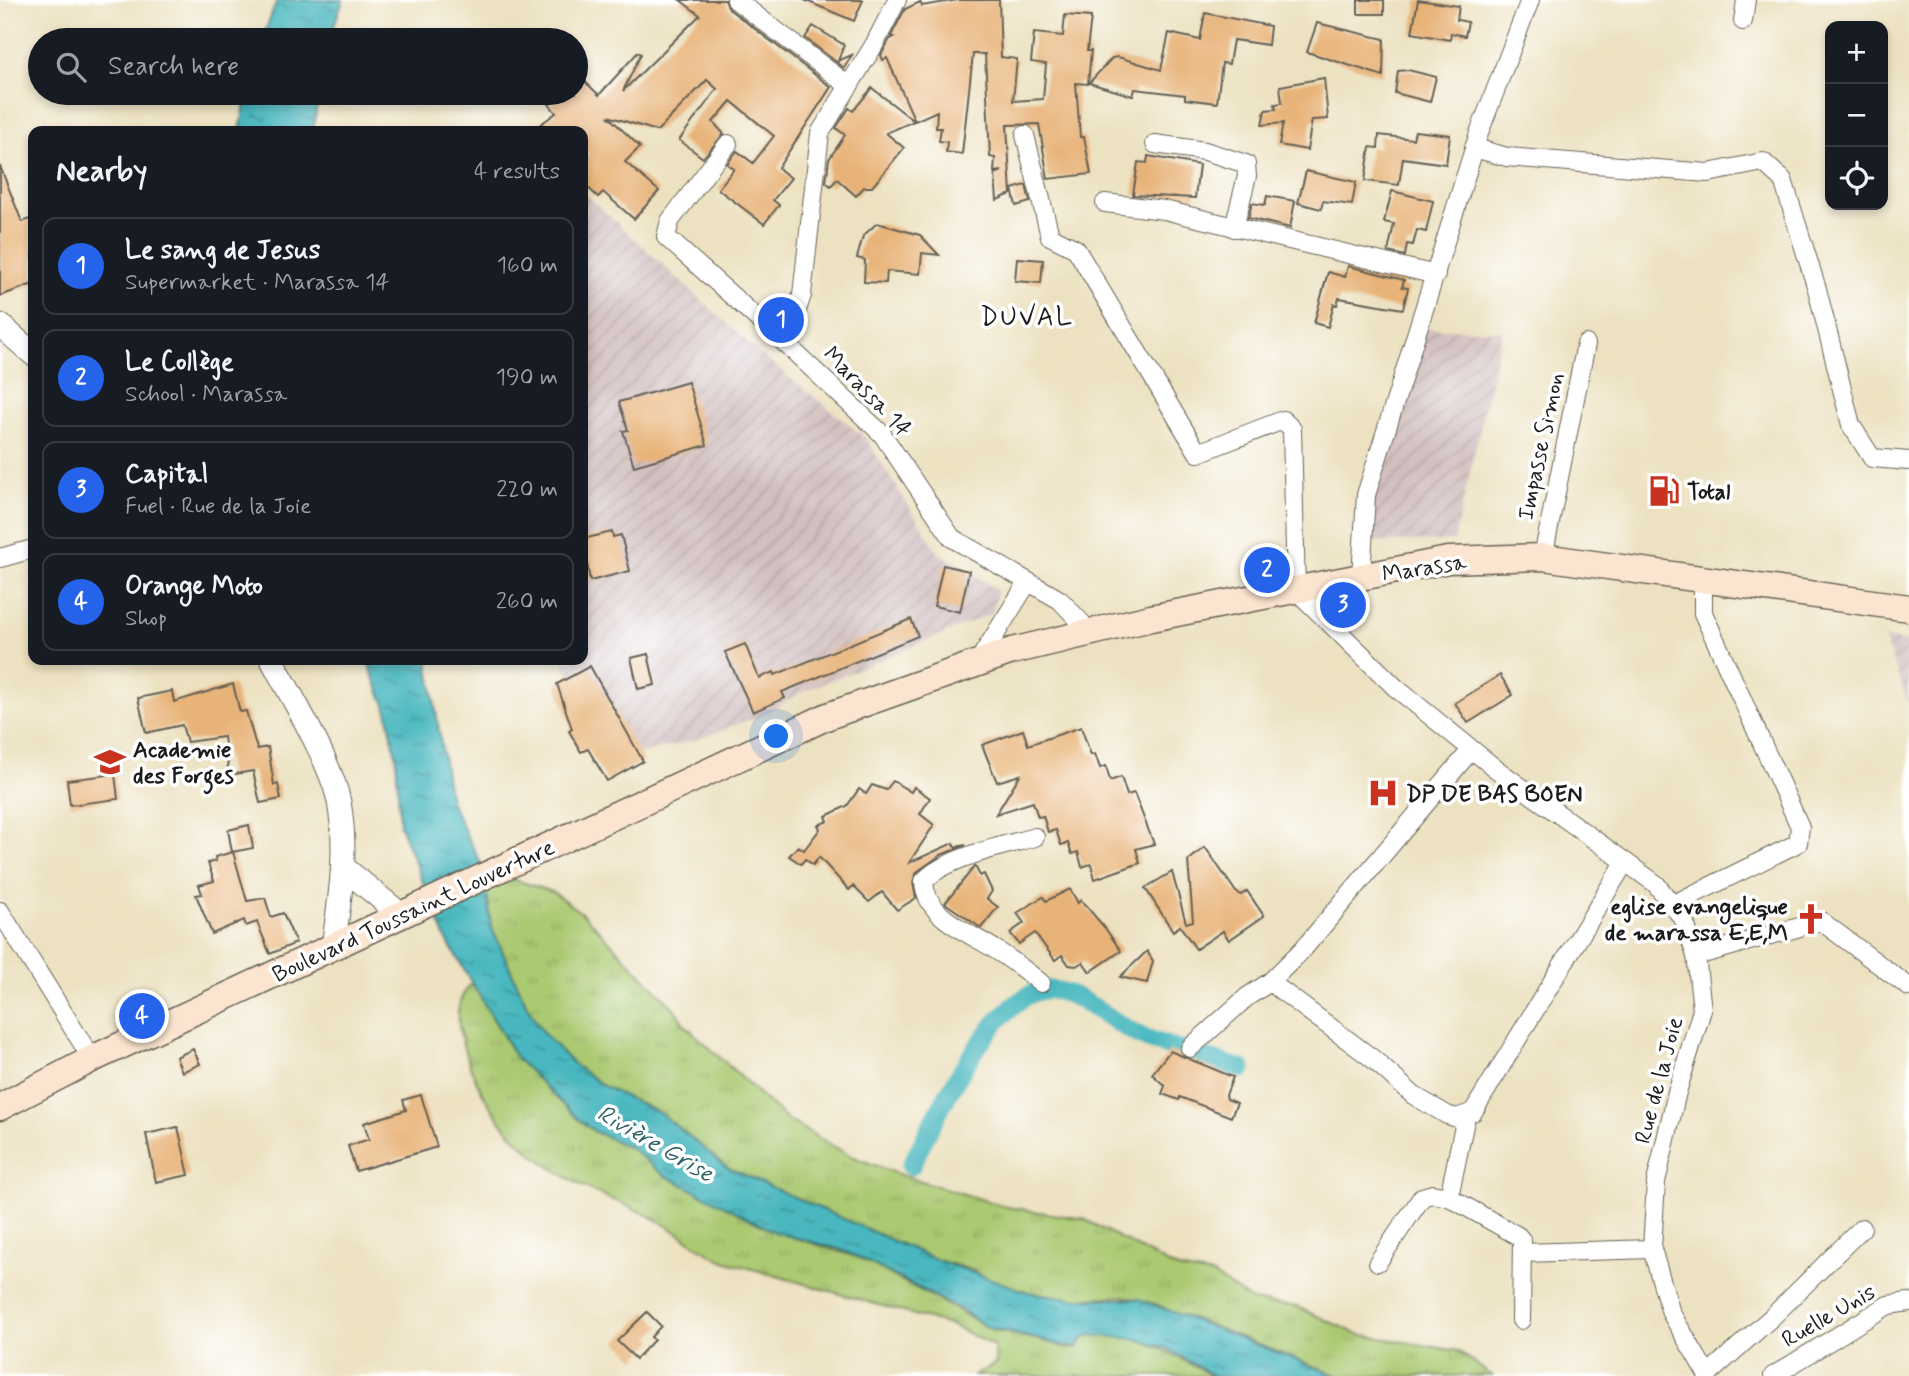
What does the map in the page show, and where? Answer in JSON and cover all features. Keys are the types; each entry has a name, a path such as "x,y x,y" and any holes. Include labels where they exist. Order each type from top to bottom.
{"main road":[{"name":"Marassa","path":"828,716 978,662 1090,632 1448,560 1543,557 1909,608"},
{"name":"Boulevard Toussaint Louverture","path":"0,1107 92,1059 828,716"}],"street":[{"path":"736,0 849,86"},
{"path":"786,344 802,295 820,133 897,0"},
{"path":"1361,577 1366,495 1474,148 1530,0"},
{"path":"1743,21 1746,0"},
{"path":"1025,135 1050,236 1076,249 1198,453 1283,420 1292,429 1296,590"},
{"name":"Marassa 14","path":"728,144 670,221 666,237 882,434 953,538 1060,600 1090,632"},
{"path":"1155,144 1205,151 1246,164 1247,176 1234,228"},
{"path":"1474,148 1507,157 1708,173 1763,162 1783,180 1817,289 1851,425 1872,458 1909,461"},
{"path":"1105,203 1164,210 1436,275"},
{"path":"0,325 28,350"},
{"name":"Impasse Simon","path":"1543,557 1586,344"},
{"path":"0,558 28,550"},
{"path":"1672,905 1798,843 1800,838 1800,827 1703,613 1703,579"},
{"path":"978,662 1028,582"},
{"name":"Rue de la Joie","path":"1296,590 1396,688 1471,750 1656,884 1684,920 1696,956 1702,1010 1677,1092 1656,1182 1652,1249 1671,1313 1708,1376"},
{"path":"274,665 339,800 344,868 333,947"},
{"path":"1190,1048 1247,997 1270,982 1304,948 1471,750"},
{"path":"1035,837 942,868 924,881 924,891 947,920 1013,960 1041,982"},
{"path":"1270,982 1373,1059 1413,1095 1447,1115 1466,1116 1473,1112 1625,862"},
{"path":"344,868 404,913"},
{"path":"0,911 92,1059"},
{"path":"1696,956 1821,920 1909,987"},
{"path":"1449,1197 1466,1116"},
{"path":"1378,1262 1422,1197 1432,1194 1449,1197 1518,1236 1522,1253 1521,1320"},
{"path":"1708,1376 1862,1228"},
{"path":"1522,1253 1652,1249"},
{"name":"Ruelle Unis","path":"1773,1376 1888,1305 1909,1302"}],"shaded area":[{"path":"588,197 765,358 865,437 938,552 997,590 993,613 800,693 764,714 702,738 612,761 564,665 588,665"},
{"path":"1423,328 1502,331 1454,541 1369,542 1370,497"},
{"path":"1884,638 1909,642 1909,705"}],"green space":[{"path":"484,870 553,892 584,915 674,1008 684,1024 786,1119 851,1156 898,1174 1007,1207 1084,1219 1178,1269 1213,1275 1252,1301 1297,1307 1357,1334 1458,1351 1492,1376 1338,1376 1195,1319 1178,1315 1156,1304 1123,1296 1075,1299 1028,1292 997,1283 969,1269 937,1260 726,1167 662,1114 605,1087 573,1064 544,1034 527,1006 491,926"},
{"path":"472,983 517,1059 580,1121 597,1133 631,1148 662,1174 730,1206 770,1230 860,1258 995,1331 1045,1341 1069,1349 1091,1335 1126,1336 1156,1346 1214,1376 974,1376 996,1363 994,1346 953,1326 715,1257 657,1220 565,1176 525,1147 508,1130 481,1090 462,1041 458,1010 462,996"}],"water":[{"path":"277,0 343,0 333,28 266,28"},
{"path":"245,105 317,105 314,126 241,126"},
{"name":"Rivière Grise","path":"369,665 429,665 450,801 484,870 491,926 527,1006 544,1034 573,1064 605,1087 662,1114 726,1167 937,1260 1028,1292 1075,1299 1139,1299 1338,1376 1214,1376 1166,1348 1136,1339 1091,1335 1083,1338 1077,1348 988,1328 962,1310 860,1258 839,1249 777,1233 662,1174 631,1148 597,1133 580,1121 517,1059 445,937 400,826 396,757 387,710"}],"building":[{"path":"680,0 725,0 729,9 831,87 778,168 791,178 773,200 779,205 764,224 718,189 734,169 727,164 737,151 753,163 774,136 731,101 713,122 724,134 703,158 679,140 717,89 707,80 657,131 608,116 640,147 625,162 659,191 634,219 603,192 598,197 588,188 588,126 538,126 556,113 550,105 588,105 588,84 599,95 638,52 641,54 623,91 700,15"},
{"path":"804,0 863,0 854,21"},
{"path":"958,0 999,0 1001,57 1017,59 1013,101 1043,99 1046,64 1031,62 1034,33 1063,36 1065,15 1091,17 1087,51 1091,51 1088,84 1076,83 1080,137 1084,137 1091,174 1048,179 1039,124 1007,125 1011,194 997,200 995,174 1002,171 994,172 995,158 990,157 985,54 973,54 962,154 946,152 947,142 939,141 941,128 936,128 937,111 915,121 887,58 883,60 881,55 894,37 891,36 905,9 920,2 922,6"},
{"path":"1358,0 1384,0 1384,14 1358,14"},
{"path":"1418,0 1459,6 1457,20 1468,22 1465,36 1451,33 1450,40 1412,33"},
{"path":"1205,13 1270,26 1268,45 1233,40 1229,64 1222,63 1217,103 1185,99 1185,95 1135,89 1133,96 1089,83 1112,58 1118,57 1161,70 1169,33 1200,40"},
{"path":"1317,23 1384,39 1383,76 1307,52"},
{"path":"813,26 844,45 838,61 852,55 844,68 805,38"},
{"path":"1408,70 1436,77 1430,102 1395,93 1398,71"},
{"path":"1324,78 1328,119 1312,120 1307,150 1279,145 1283,123 1262,125 1265,110 1276,109 1275,104 1282,103 1280,86"},
{"path":"872,88 914,121 886,133 904,148 872,187 864,187 856,196 837,179 831,186 826,182 829,159 845,135 836,128 849,108 853,111"},
{"path":"1415,131 1450,135 1446,164 1403,158 1399,185 1365,181 1370,147 1378,148 1379,135 1413,139"},
{"path":"1148,156 1199,165 1195,198 1133,195 1138,162 1147,163"},
{"path":"0,166 22,222 28,220 28,286 0,296"},
{"path":"1306,171 1356,182 1352,205 1323,201 1321,209 1298,203"},
{"path":"1026,185 1030,202 1016,206 1012,189"},
{"path":"1392,191 1433,201 1426,232 1417,230 1413,245 1407,244 1405,256 1388,252 1394,224 1384,222"},
{"path":"1267,196 1295,201 1290,228 1248,218 1252,203 1265,205"},
{"path":"877,223 920,235 939,255 922,253 920,274 887,271 886,283 864,282 865,260 857,258 863,236"},
{"path":"1017,258 1043,260 1041,283 1015,281"},
{"path":"1348,266 1404,280 1402,287 1408,288 1403,309 1339,298 1337,305 1334,304 1328,327 1314,323 1328,272 1345,277"},
{"path":"688,382 707,445 634,466 623,431 628,430 619,402"},
{"path":"612,532 613,537 621,535 630,571 590,581 588,538"},
{"path":"943,565 969,571 960,612 934,606"},
{"path":"911,619 918,636 782,692 785,698 753,712 725,652 745,644 759,678 774,672 775,675"},
{"path":"648,654 655,685 638,689 631,658"},
{"path":"590,666 643,761 607,781 588,749 581,752 569,731 572,729 557,684"},
{"path":"1500,675 1513,695 1468,723 1455,703"},
{"path":"233,684 240,712 246,711 257,749 268,747 274,785 278,784 281,799 260,803 253,771 229,775 224,737 187,742 182,725 146,733 138,698 172,691 174,702"},
{"path":"1081,727 1091,755 1095,754 1100,768 1106,766 1110,781 1121,777 1127,795 1134,793 1154,844 1136,849 1140,863 1095,879 1091,864 1082,867 1078,852 1072,854 1068,843 1061,845 1056,830 1048,832 1043,816 1038,817 1033,802 996,814 1020,775 997,782 982,745 1023,730 1028,745"},
{"path":"115,774 118,799 70,805 67,780"},
{"path":"893,781 911,792 914,787 930,798 920,814 934,825 909,863 953,843 955,847 966,845 941,855 917,872 913,882 916,898 897,910 882,892 869,902 853,886 849,890 819,857 813,865 805,859 801,864 789,856 798,846 804,850 820,829 818,825 828,821 826,816 847,806 859,789 866,794 872,785 886,790"},
{"path":"249,825 253,848 232,852 228,830"},
{"path":"1205,847 1236,892 1241,895 1247,891 1264,916 1229,940 1223,931 1196,949 1180,926 1173,931 1145,888 1172,872 1186,923 1193,921 1188,861"},
{"path":"233,852 247,901 265,898 271,917 283,913 296,943 270,954 257,922 246,926 244,920 212,934 196,895 202,894 199,885 214,881 208,863 216,861 215,857"},
{"path":"975,866 980,876 984,874 992,891 987,899 998,907 981,928 945,903"},
{"path":"1070,889 1078,903 1081,900 1121,951 1090,972 1083,962 1076,966 1069,965 1062,955 1055,960 1035,933 1019,944 1010,933 1024,923 1017,913 1043,897 1046,901"},
{"path":"1147,951 1153,961 1147,983 1120,977"},
{"path":"193,1049 200,1064 182,1072 176,1057"},
{"path":"1170,1051 1233,1077 1226,1095 1227,1099 1237,1103 1231,1117 1180,1097 1179,1100 1162,1094 1165,1086 1152,1074"},
{"path":"421,1095 437,1147 356,1171 348,1146 369,1139 364,1123 406,1110 403,1100"},
{"path":"178,1127 189,1175 156,1182 146,1134"},
{"path":"647,1312 661,1326 651,1337 654,1340 636,1359 617,1341"}],"waterway":[{"path":"911,1166 968,1060 988,1032 1010,1009 1031,994 1052,990 1064,992 1086,1002 1141,1036 1242,1069"}],"place":[{"name":"Le sang de Jesus","path":"781,320"},
{"name":"Total","path":"1664,491"},
{"name":"Le Collège","path":"1267,570"},
{"name":"Capital","path":"1343,605"},
{"name":"Academie des Forges","path":"110,762"},
{"name":"DP DE BAS BOEN","path":"1383,793"},
{"name":"eglise evangelique de marassa E,E,M","path":"1811,919"},
{"name":"Orange Moto","path":"142,1016"}],"district":[{"name":"DUVAL","path":"1027,316"}]}
